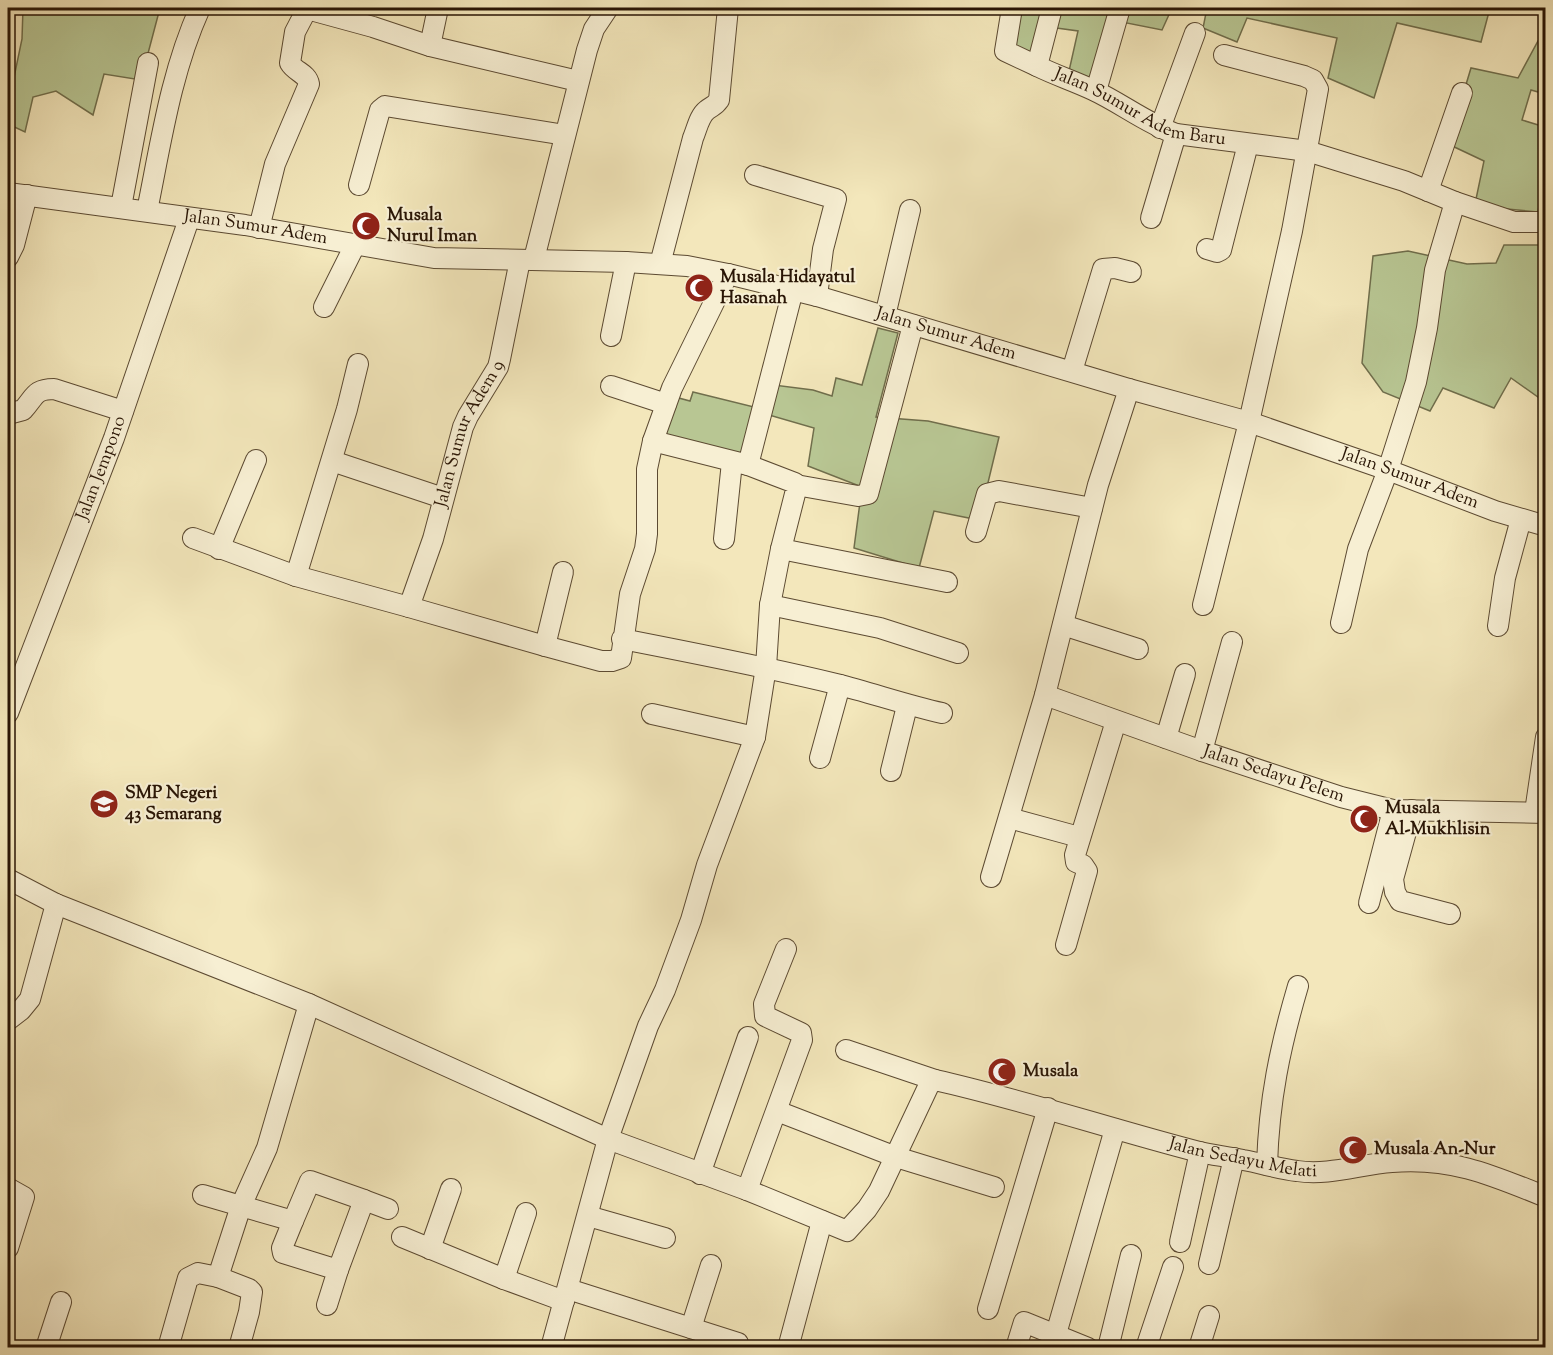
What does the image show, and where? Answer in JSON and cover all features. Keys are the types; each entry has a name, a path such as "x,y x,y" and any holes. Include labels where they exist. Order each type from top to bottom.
{"street":[{"path":"147,211 169,99 190,30 200,8"},
{"path":"260,228 275,164 309,84 306,76 292,67 290,63 295,32 307,8 430,45 578,81"},
{"path":"430,45 438,8"},
{"name":"Jalan Sumur Adem 9","path":"409,607 433,539 468,416 498,367 527,259 565,135 578,81 594,29 608,8"},
{"path":"660,264 693,138 701,118 706,111 715,106 720,96 728,8"},
{"path":"1012,8 1005,49 1037,66"},
{"name":"Jalan Sumur Adem Baru","path":"1052,8 1037,66 1096,92 1168,131 1307,151 1404,181 1455,202 1514,222 1545,222"},
{"path":"1096,92 1120,8"},
{"path":"1151,218 1168,131 1195,33"},
{"path":"1203,605 1249,422 1292,231 1317,96 1317,84 1304,76 1224,55"},
{"path":"121,207 148,63"},
{"path":"1428,191 1462,93"},
{"path":"359,185 380,110 385,106 565,135"},
{"path":"1207,249 1217,252 1221,250 1248,144"},
{"path":"755,176 836,199 823,249 817,296"},
{"path":"8,257 14,245 17,194"},
{"name":"Jalan Sumur Adem","path":"17,194 260,228 434,258 626,262 687,266 728,274 817,296 1129,389 1249,422 1388,470 1495,511 1545,526"},
{"path":"1341,623 1358,549 1388,470 1416,382 1427,328 1435,270 1455,202"},
{"path":"885,316 910,210"},
{"name":"Jalan Jempono","path":"9,706 123,411 189,219"},
{"path":"324,308 355,245"},
{"path":"611,336 626,262"},
{"path":"1072,371 1103,268 1120,268 1131,272"},
{"path":"193,538 296,576 544,646 601,661 621,658 630,594 645,549 647,469 653,441 666,404 728,274"},
{"path":"724,539 740,464 793,290"},
{"path":"653,441 740,464 796,485 858,496 868,494 913,325"},
{"path":"296,576 332,461 358,364"},
{"path":"611,386 666,404"},
{"path":"8,414 23,410 37,392 43,389 54,389 123,411"},
{"path":"991,877 1045,695 1092,508 1129,389"},
{"path":"219,549 256,460"},
{"path":"332,461 443,498"},
{"path":"551,1347 608,1139 648,1026 665,990 691,920 707,865 755,737 766,668 771,605 796,485"},
{"path":"976,532 987,494 992,492 999,491 1092,508"},
{"path":"1498,626 1505,578 1521,519"},
{"path":"782,549 947,582"},
{"path":"544,646 563,572"},
{"path":"771,605 880,628 958,653"},
{"path":"1063,626 1138,649"},
{"path":"622,639 840,685 942,713"},
{"path":"1202,751 1232,642"},
{"path":"1166,738 1185,674"},
{"path":"820,758 840,685"},
{"name":"Jalan Sedayu Pelem","path":"1045,695 1341,797 1402,810 1540,812"},
{"path":"891,771 907,705"},
{"path":"652,714 755,737"},
{"path":"1066,945 1087,871 1075,859 1079,837 1116,721"},
{"path":"1540,812 1545,736"},
{"path":"1369,903 1402,810"},
{"path":"1402,810 1393,879 1395,892 1400,901 1450,914"},
{"path":"1009,818 1079,837"},
{"path":"8,879 56,904 309,1004 608,1139 747,1190 821,1225 847,1231 867,1209 879,1191 928,1085 935,1080"},
{"path":"8,1020 30,999 56,904"},
{"path":"747,1190 802,1040 801,1033 765,1017 764,1004 786,949"},
{"path":"1267,1164 1273,1086 1298,986"},
{"path":"218,1277 242,1206 267,1148 309,1004"},
{"path":"699,1174 748,1037"},
{"name":"Jalan Sedayu Melati","path":"846,1050 935,1080 1012,1101 1048,1108 1200,1152 1312,1172 1390,1162 1446,1163 1479,1170 1545,1197"},
{"path":"988,1310 1048,1108"},
{"path":"777,1111 896,1157 994,1186"},
{"path":"1056,1334 1115,1129"},
{"path":"1180,1242 1200,1152"},
{"path":"1209,1264 1234,1158"},
{"path":"338,1270 283,1253 282,1248 310,1181 388,1209"},
{"path":"8,1188 24,1197 8,1248"},
{"path":"430,1249 451,1189"},
{"path":"203,1195 293,1221"},
{"path":"327,1305 364,1200"},
{"path":"504,1279 526,1213"},
{"path":"588,1216 664,1238"},
{"path":"788,1347 821,1225"},
{"path":"402,1237 504,1279 691,1328 738,1343"},
{"path":"1108,1347 1131,1255"},
{"path":"691,1328 711,1265"},
{"path":"1146,1347 1173,1267"},
{"path":"168,1347 188,1278 198,1273 218,1277 252,1292 239,1347"},
{"path":"46,1347 61,1302"},
{"path":"1199,1347 1209,1316"},
{"path":"1016,1347 1024,1322 1088,1347"}],"green space":[{"path":"23,8 160,8 141,80 104,74 93,115 56,91 33,97 25,132 8,124 8,106 22,39"},
{"path":"1005,8 1172,8 1162,30 1107,19 1091,81 1069,71 1078,31 1042,26 1030,61 1000,41"},
{"path":"1207,8 1490,8 1481,42 1397,23 1374,98 1328,78 1337,38 1247,18 1237,42 1203,28"},
{"path":"1538,41 1545,44 1545,94 1531,90 1522,120 1545,127 1545,173 1538,212 1496,208 1476,199 1484,161 1448,144 1471,68 1518,78"},
{"path":"1504,245 1545,245 1545,402 1511,378 1494,408 1443,388 1430,411 1383,392 1362,363 1373,256 1408,251 1467,264 1496,263"},
{"path":"878,328 898,333 876,417 928,421 999,437 979,520 934,511 919,568 854,548 862,487 808,466 814,428 769,415 774,385 813,390 832,396 836,378 862,385"},
{"path":"693,392 754,407 741,455 664,437 675,397 690,401"}],"place":[{"name":"Musala Nurul Iman","path":"366,226"},
{"name":"Musala Hidayatul Hasanah","path":"699,288"},
{"name":"SMP Negeri 43 Semarang","path":"104,804"},
{"name":"Musala Al-Mukhlisin","path":"1364,819"},
{"name":"Musala","path":"1002,1072"},
{"name":"Musala An-Nur","path":"1353,1150"}]}
